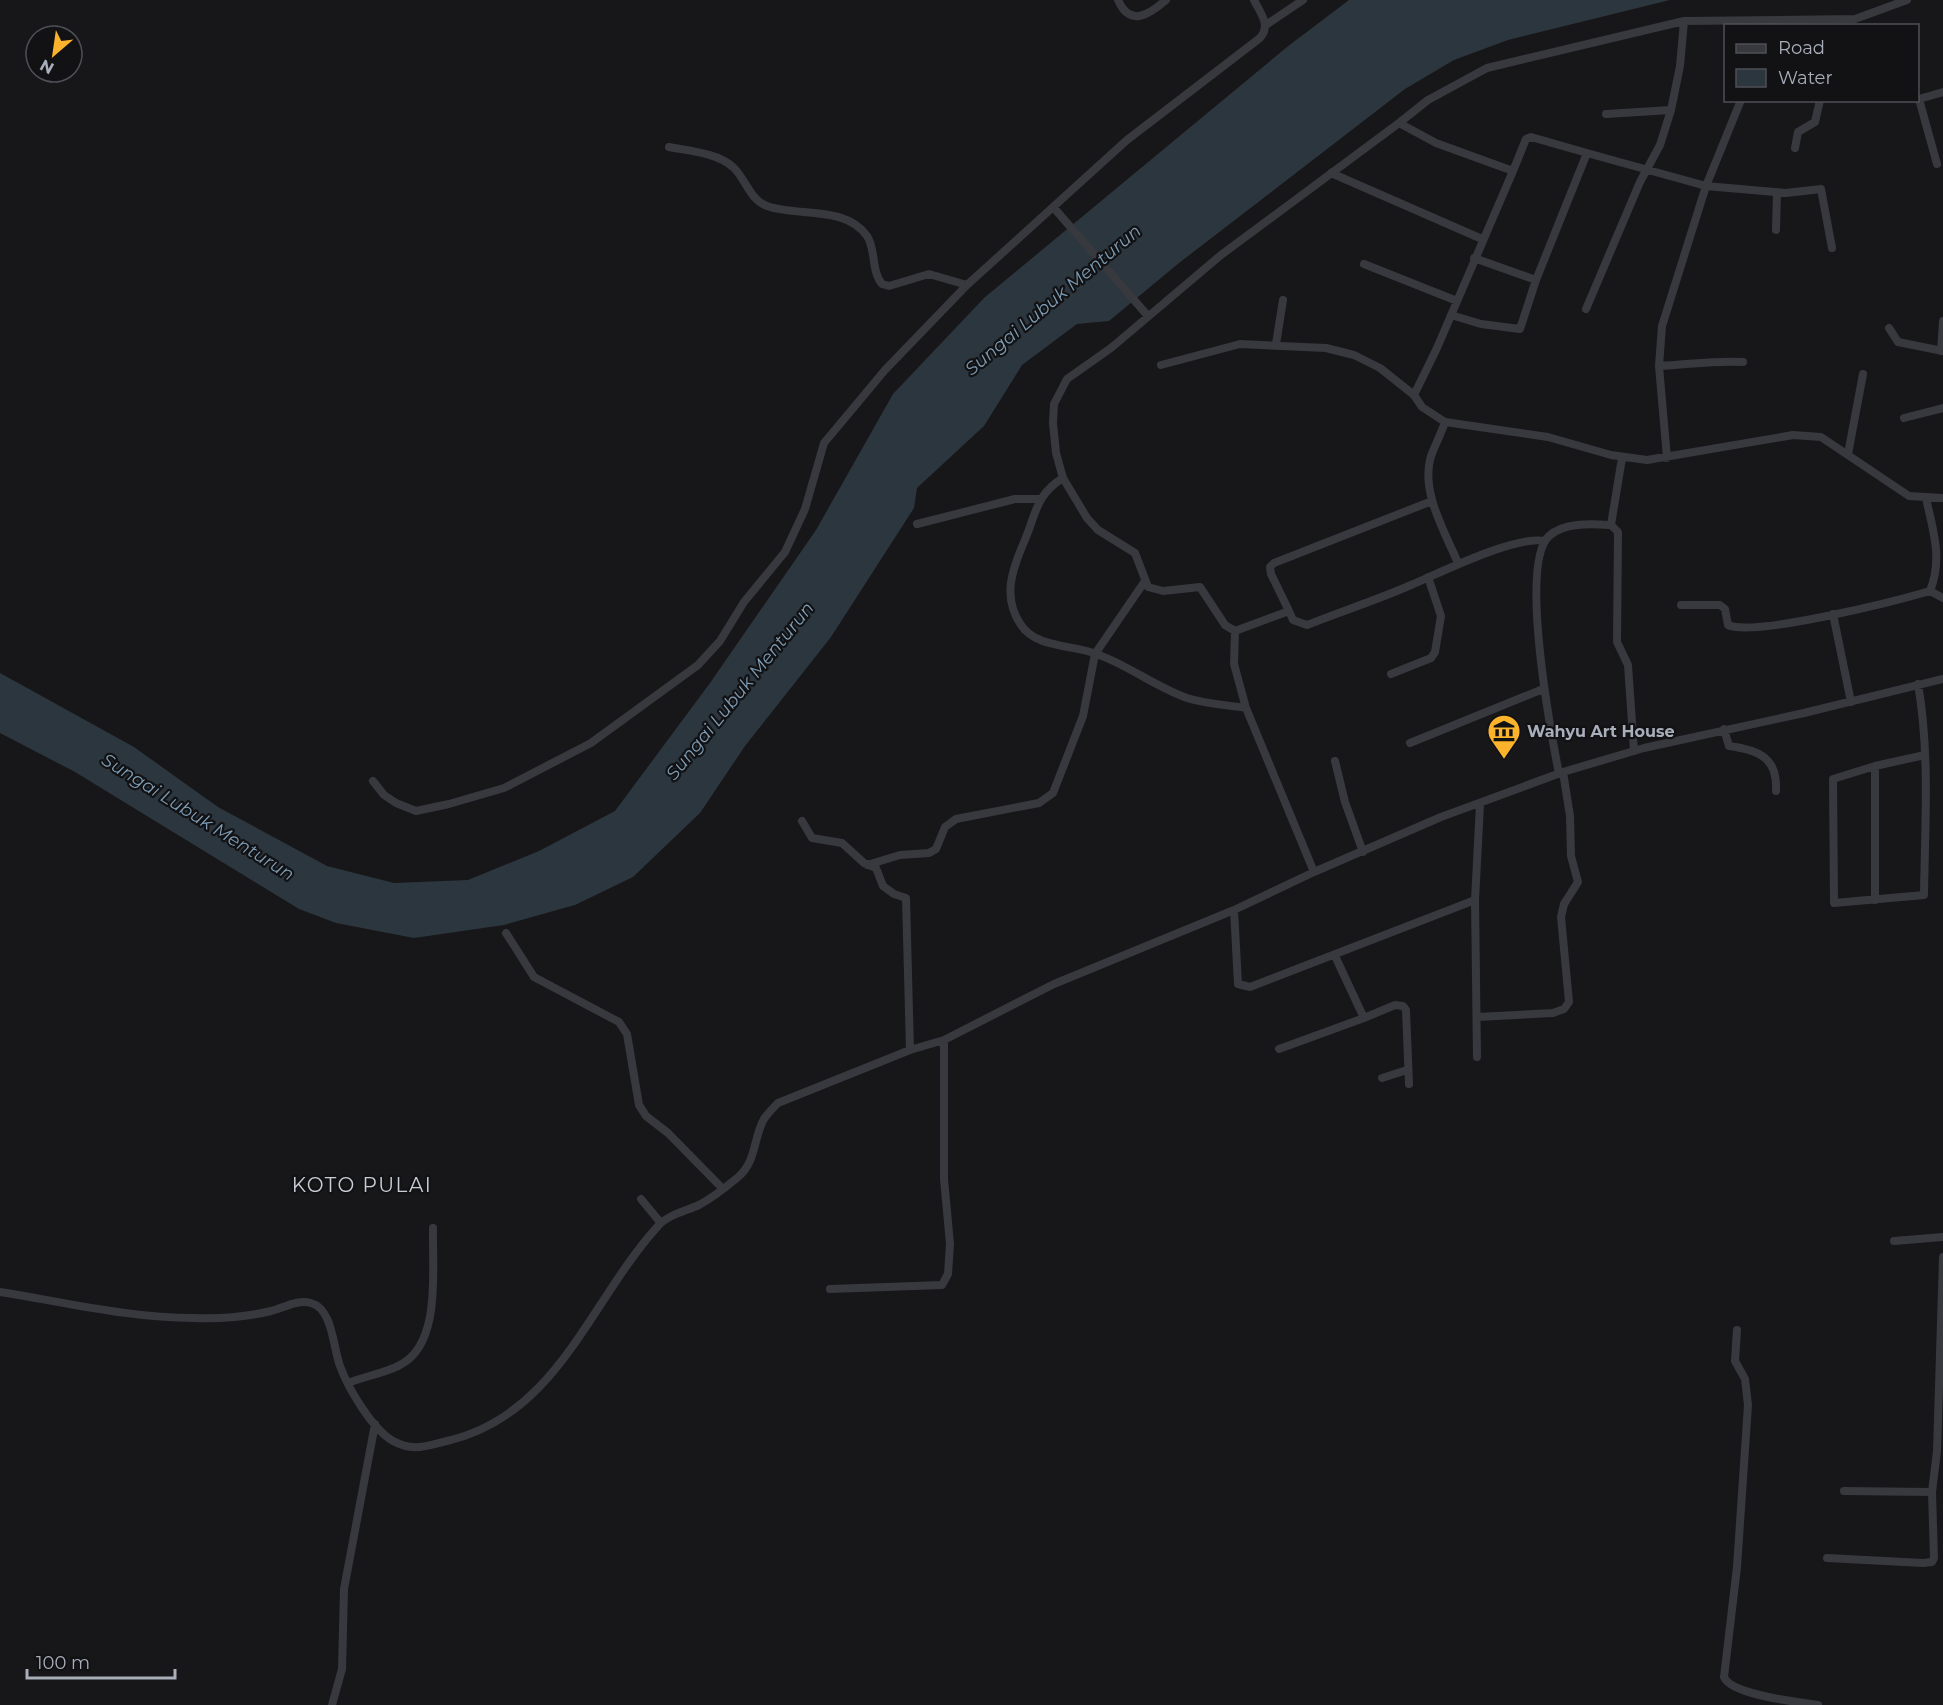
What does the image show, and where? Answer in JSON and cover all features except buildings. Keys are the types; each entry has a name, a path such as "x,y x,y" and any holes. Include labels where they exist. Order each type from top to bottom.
{"street":[{"path":"1118,0 1125,12 1138,17 1149,15 1166,0"},
{"path":"373,782 390,799 416,811 504,788 591,743 698,665 720,641 744,602 785,552 805,509 824,443 885,369 967,285 1057,211 1127,140 1260,38 1266,31 1266,24 1254,0"},
{"path":"1266,24 1303,0"},
{"path":"1235,631 1225,625 1200,587 1154,590 1148,587 1135,553 1098,530 1087,518 1063,478 1056,453 1054,404 1067,379 1111,348 1145,313 1428,100 1487,68 1684,21 1820,23 1855,19 1907,0"},
{"path":"1586,309 1646,169 1660,145 1671,110 1680,66 1684,21"},
{"path":"1937,164 1919,99 1943,92"},
{"path":"1667,458 1659,366 1662,326 1706,186 1739,102"},
{"path":"1795,148 1798,132 1815,122 1820,102"},
{"path":"1606,114 1671,110"},
{"path":"1399,123 1436,143 1513,171"},
{"path":"1414,395 1526,140 1531,137 1706,186 1777,192 1821,189 1832,248"},
{"path":"669,147 724,162 733,168 755,198 766,206 833,216 854,226 867,236 882,284 889,286 928,274 967,285"},
{"path":"1450,315 1481,324 1520,329 1536,280 1587,153"},
{"path":"1331,173 1482,239"},
{"path":"1776,230 1777,192"},
{"path":"1057,211 1145,313"},
{"path":"1474,258 1536,280"},
{"path":"1364,264 1457,301"},
{"path":"1275,344 1283,300"},
{"path":"1889,328 1898,342 1942,351 1943,321"},
{"path":"1161,365 1240,344 1326,348 1354,355 1380,368 1414,395 1422,407 1445,422 1548,437 1622,458 1667,458 1793,435 1821,437 1909,496 1943,498"},
{"path":"1659,366 1689,365 1711,360 1743,362"},
{"path":"1848,454 1863,374"},
{"path":"1904,418 1943,408"},
{"path":"1445,422 1429,469 1432,501 1458,563"},
{"path":"1622,458 1611,525 1619,535 1617,642 1629,674 1634,752"},
{"path":"1063,478 1039,500 1031,527 1012,569 1009,587 1020,624 1035,638 1095,654 1188,698 1246,708"},
{"path":"1926,498 1937,544 1937,569 1930,591"},
{"path":"917,524 1015,499 1039,500"},
{"path":"1432,501 1270,567 1270,574 1293,620 1307,625 1458,563 1530,540 1545,541"},
{"path":"1477,1017 1553,1013 1564,1009 1569,1002 1561,917 1564,904 1578,882 1570,856 1570,816 1543,689 1537,629 1539,572 1545,541 1560,529 1611,525"},
{"path":"1391,674 1431,658 1435,652 1442,616 1428,577"},
{"path":"867,865 900,855 929,854 936,849 948,824 956,819 1039,803 1048,799 1053,793 1083,716 1095,654 1145,581"},
{"path":"1681,604 1720,605 1725,609 1728,624 1738,627 1757,627 1833,614 1930,591 1943,598"},
{"path":"1235,631 1289,611"},
{"path":"1833,614 1851,702"},
{"path":"1235,631 1234,664 1246,708 1314,872"},
{"path":"0,1292 127,1312 192,1318 234,1317 309,1302 316,1305 325,1316 340,1366 348,1383 375,1424 392,1440 416,1449 483,1430 522,1405 564,1359 660,1222 700,1204 744,1172 758,1144 764,1120 778,1103 910,1050 944,1040 1054,984 1234,910 1314,872 1441,817 1561,773 1724,729 1851,702 1943,679"},
{"path":"1918,684 1924,722 1925,754 1924,895 1832,902 1832,781 1875,766 1925,754"},
{"path":"1410,743 1543,689"},
{"path":"1724,729 1730,746 1763,756 1773,765 1777,776 1776,791"},
{"path":"1335,762 1345,802 1363,852"},
{"path":"1875,766 1875,900"},
{"path":"1478,1057 1475,900 1480,804"},
{"path":"802,821 812,838 842,843 867,865 876,868 883,886 888,891 903,895 907,902 910,1050"},
{"path":"1234,910 1238,984 1250,987 1475,900"},
{"path":"506,933 534,977 619,1022 627,1034 639,1105 646,1116 668,1133 722,1188"},
{"path":"1335,956 1364,1018"},
{"path":"1279,1049 1395,1005 1403,1006 1406,1010 1409,1084"},
{"path":"830,1289 942,1285 947,1279 950,1244 944,1179 944,1040"},
{"path":"1382,1078 1407,1070"},
{"path":"640,1198 660,1222"},
{"path":"348,1383 399,1366 412,1358 424,1342 430,1324 433,1228"},
{"path":"1894,1241 1943,1238"},
{"path":"1827,1558 1932,1562 1934,1528 1932,1492 1939,1475 1943,1257"},
{"path":"1737,1330 1735,1361 1745,1379 1748,1405 1737,1567 1724,1677 1729,1684 1743,1690 1818,1705"},
{"path":"332,1705 342,1669 344,1590 375,1424"},
{"path":"1844,1491 1932,1492"}],"water":[{"name":"Sungai Lubuk Menturun","path":"1349,0 1670,0 1508,40 1454,60 1405,89 1179,263 1109,321 1077,324 1022,365 984,426 917,488 914,508 831,637 745,746 700,813 633,877 575,905 504,925 414,938 336,923 299,909 75,772 0,733 0,673 134,747 218,807 327,866 394,883 468,880 539,851 615,811 710,683 816,530 893,394 984,298 1287,47"}],"place":[{"name":"Wahyu Art House","path":"1504,760"}],"district":[{"name":"KOTO PULAI","path":"362,1185"}]}
